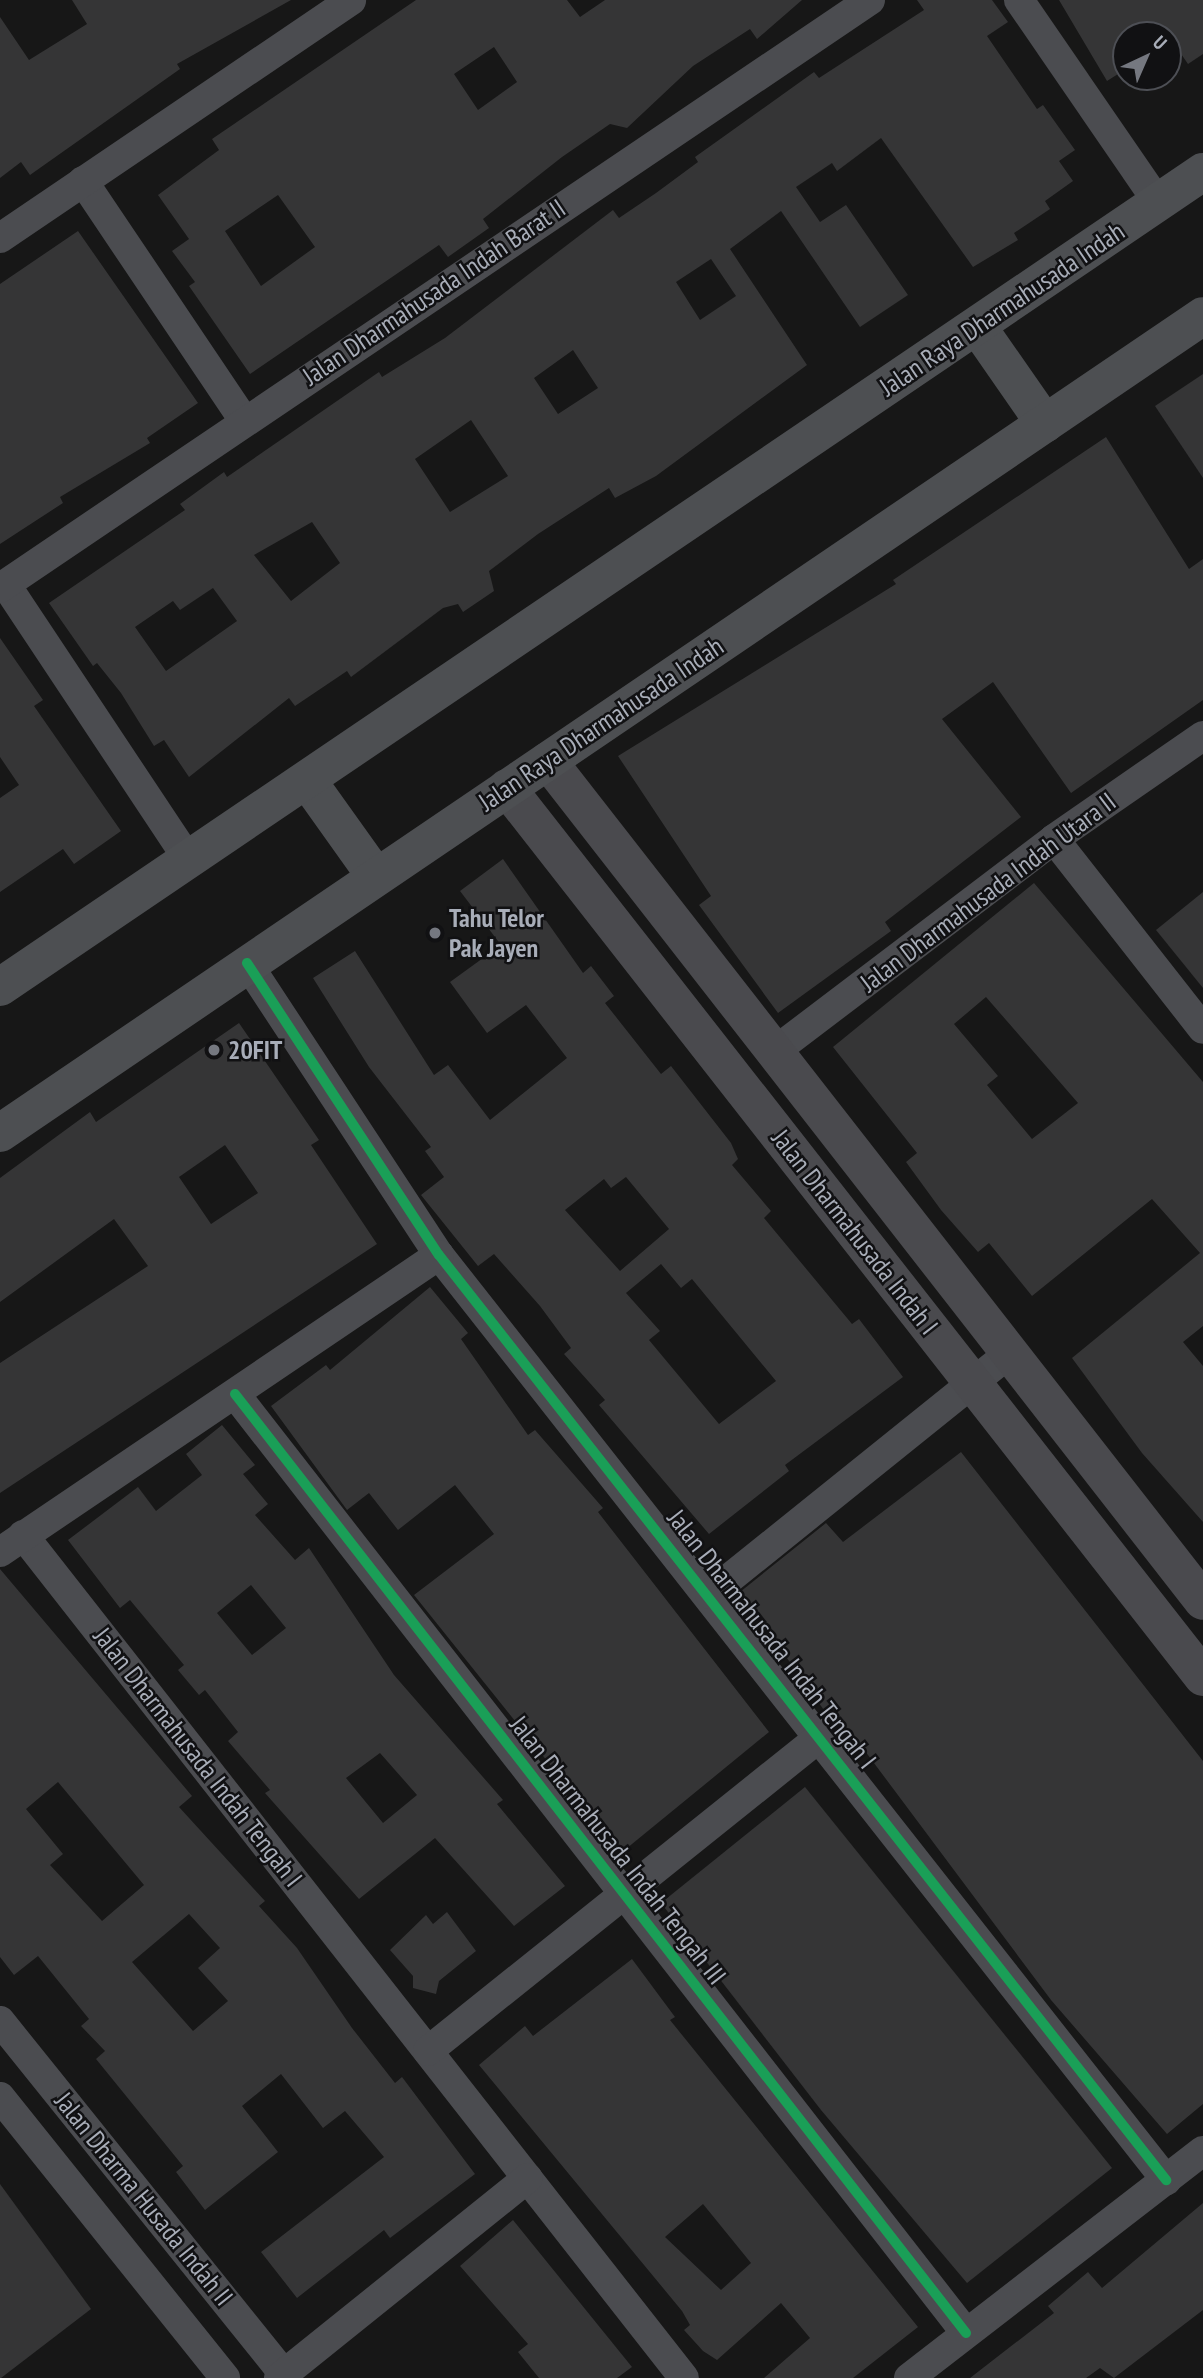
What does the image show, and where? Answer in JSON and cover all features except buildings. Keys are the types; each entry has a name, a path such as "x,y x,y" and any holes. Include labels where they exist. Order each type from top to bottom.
{"main road":[{"name":"Jalan Raya Dharmahusada Indah","path":"0,987 1203,172"},
{"name":"Jalan Raya Dharmahusada Indah","path":"0,1133 374,874 548,761 1203,316"},
{"path":"977,326 1045,424"},
{"name":"Jalan Dharmahusada Indah I","path":"548,761 1203,1601"},
{"path":"307,780 374,874"},
{"name":"Jalan Dharmahusada Indah I","path":"507,788 1203,1677"}],"street":[{"path":"0,237 351,0"},
{"name":"Jalan Dharmahusada Indah Barat II","path":"3,586 243,419 870,0"},
{"path":"1019,0 1158,202"},
{"path":"83,181 243,419"},
{"path":"3,586 189,860"},
{"name":"Jalan Dharmahusada Indah Utara II","path":"775,1051 1054,839 1203,736"},
{"path":"1054,839 1203,1030"},
{"name":"Jalan Dharmahusada Indah Tengah I","path":"247,962 439,1255 710,1594 1166,2180"},
{"path":"12,1544 439,1255"},
{"path":"710,1594 1010,1353"},
{"name":"Jalan Dharmahusada Indah Tengah III","path":"235,1394 966,2333"},
{"name":"Jalan Dharmahusada Indah Tengah I","path":"12,1544 428,2051 684,2378"},
{"path":"428,2051 820,1737"},
{"name":"Jalan Dharma Husada Indah II","path":"0,2021 284,2377"},
{"name":"Jalan Dharma Husada Indah II","path":"0,2097 223,2378"},
{"path":"909,2378 1203,2151"},
{"path":"284,2377 528,2178"}],"cycle path":[{"path":"247,963 439,1255 1166,2180"},
{"path":"235,1394 966,2333"}],"place":[{"name":"Tahu Telor Pak Jayen","path":"435,933"},
{"name":"20FIT","path":"214,1050"}]}
